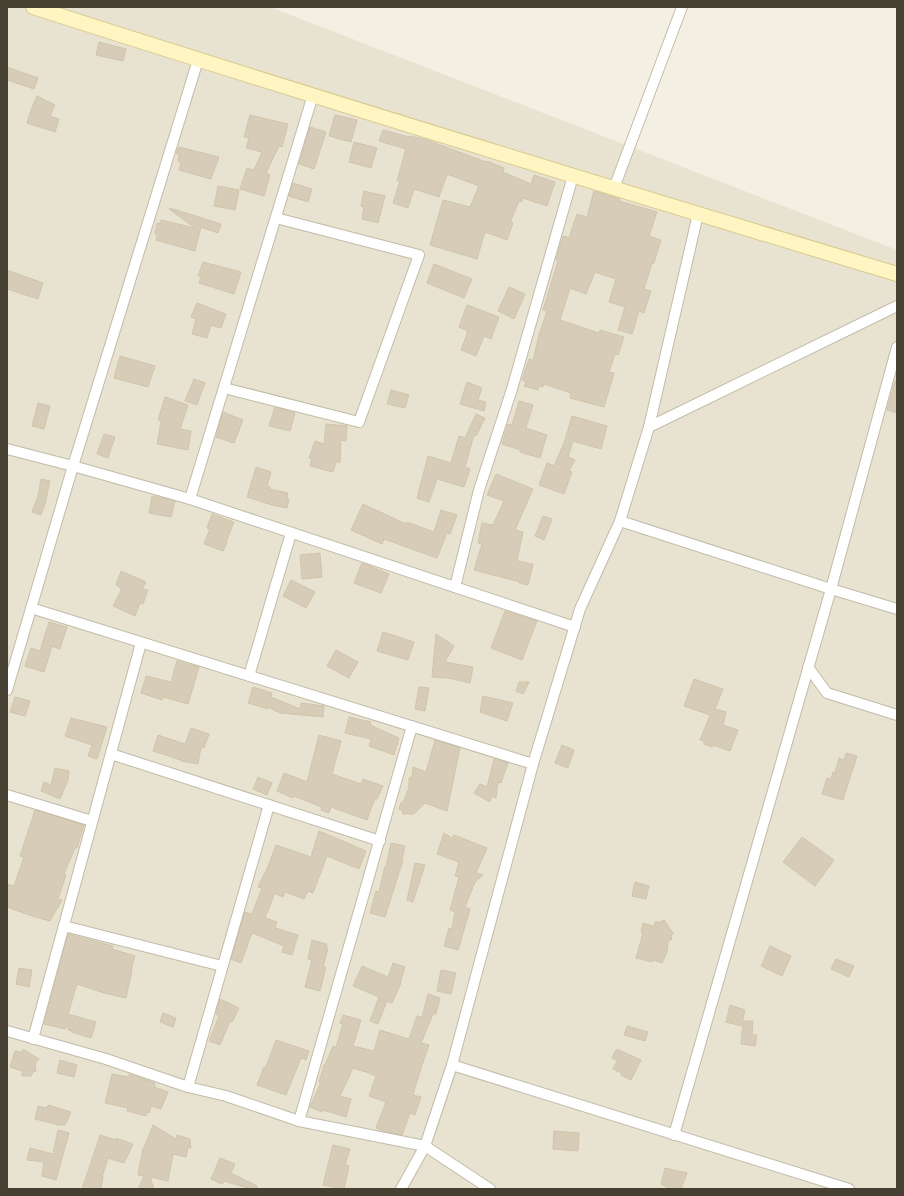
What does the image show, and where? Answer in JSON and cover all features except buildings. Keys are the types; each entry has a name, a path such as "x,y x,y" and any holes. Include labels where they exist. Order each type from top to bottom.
{"street":[{"path":"33,7 198,60 573,176 897,274"},
{"path":"614,188 682,7"},
{"path":"7,690 73,466 198,60"},
{"path":"190,499 313,95"},
{"path":"455,587 479,490 512,388 573,176"},
{"path":"402,1189 425,1146 452,1065 533,764 580,609 620,521 649,427 698,214"},
{"path":"224,388 359,422 419,256 276,218"},
{"path":"649,427 897,306"},
{"path":"674,1135 831,589 897,348"},
{"path":"7,449 190,499 575,627"},
{"path":"620,521 897,609"},
{"path":"249,676 291,533"},
{"path":"31,608 533,764"},
{"path":"33,1039 141,642"},
{"path":"808,667 827,693 897,715"},
{"path":"299,1121 412,726"},
{"path":"111,754 380,841"},
{"path":"7,795 92,821"},
{"path":"188,1086 269,805"},
{"path":"64,926 222,966"},
{"path":"7,1031 106,1059 188,1086 226,1096 299,1121 425,1146 490,1189"},
{"path":"452,1065 849,1189"}],"shaded area":[{"path":"7,7 270,7 897,250 897,1189 7,1189"}]}
